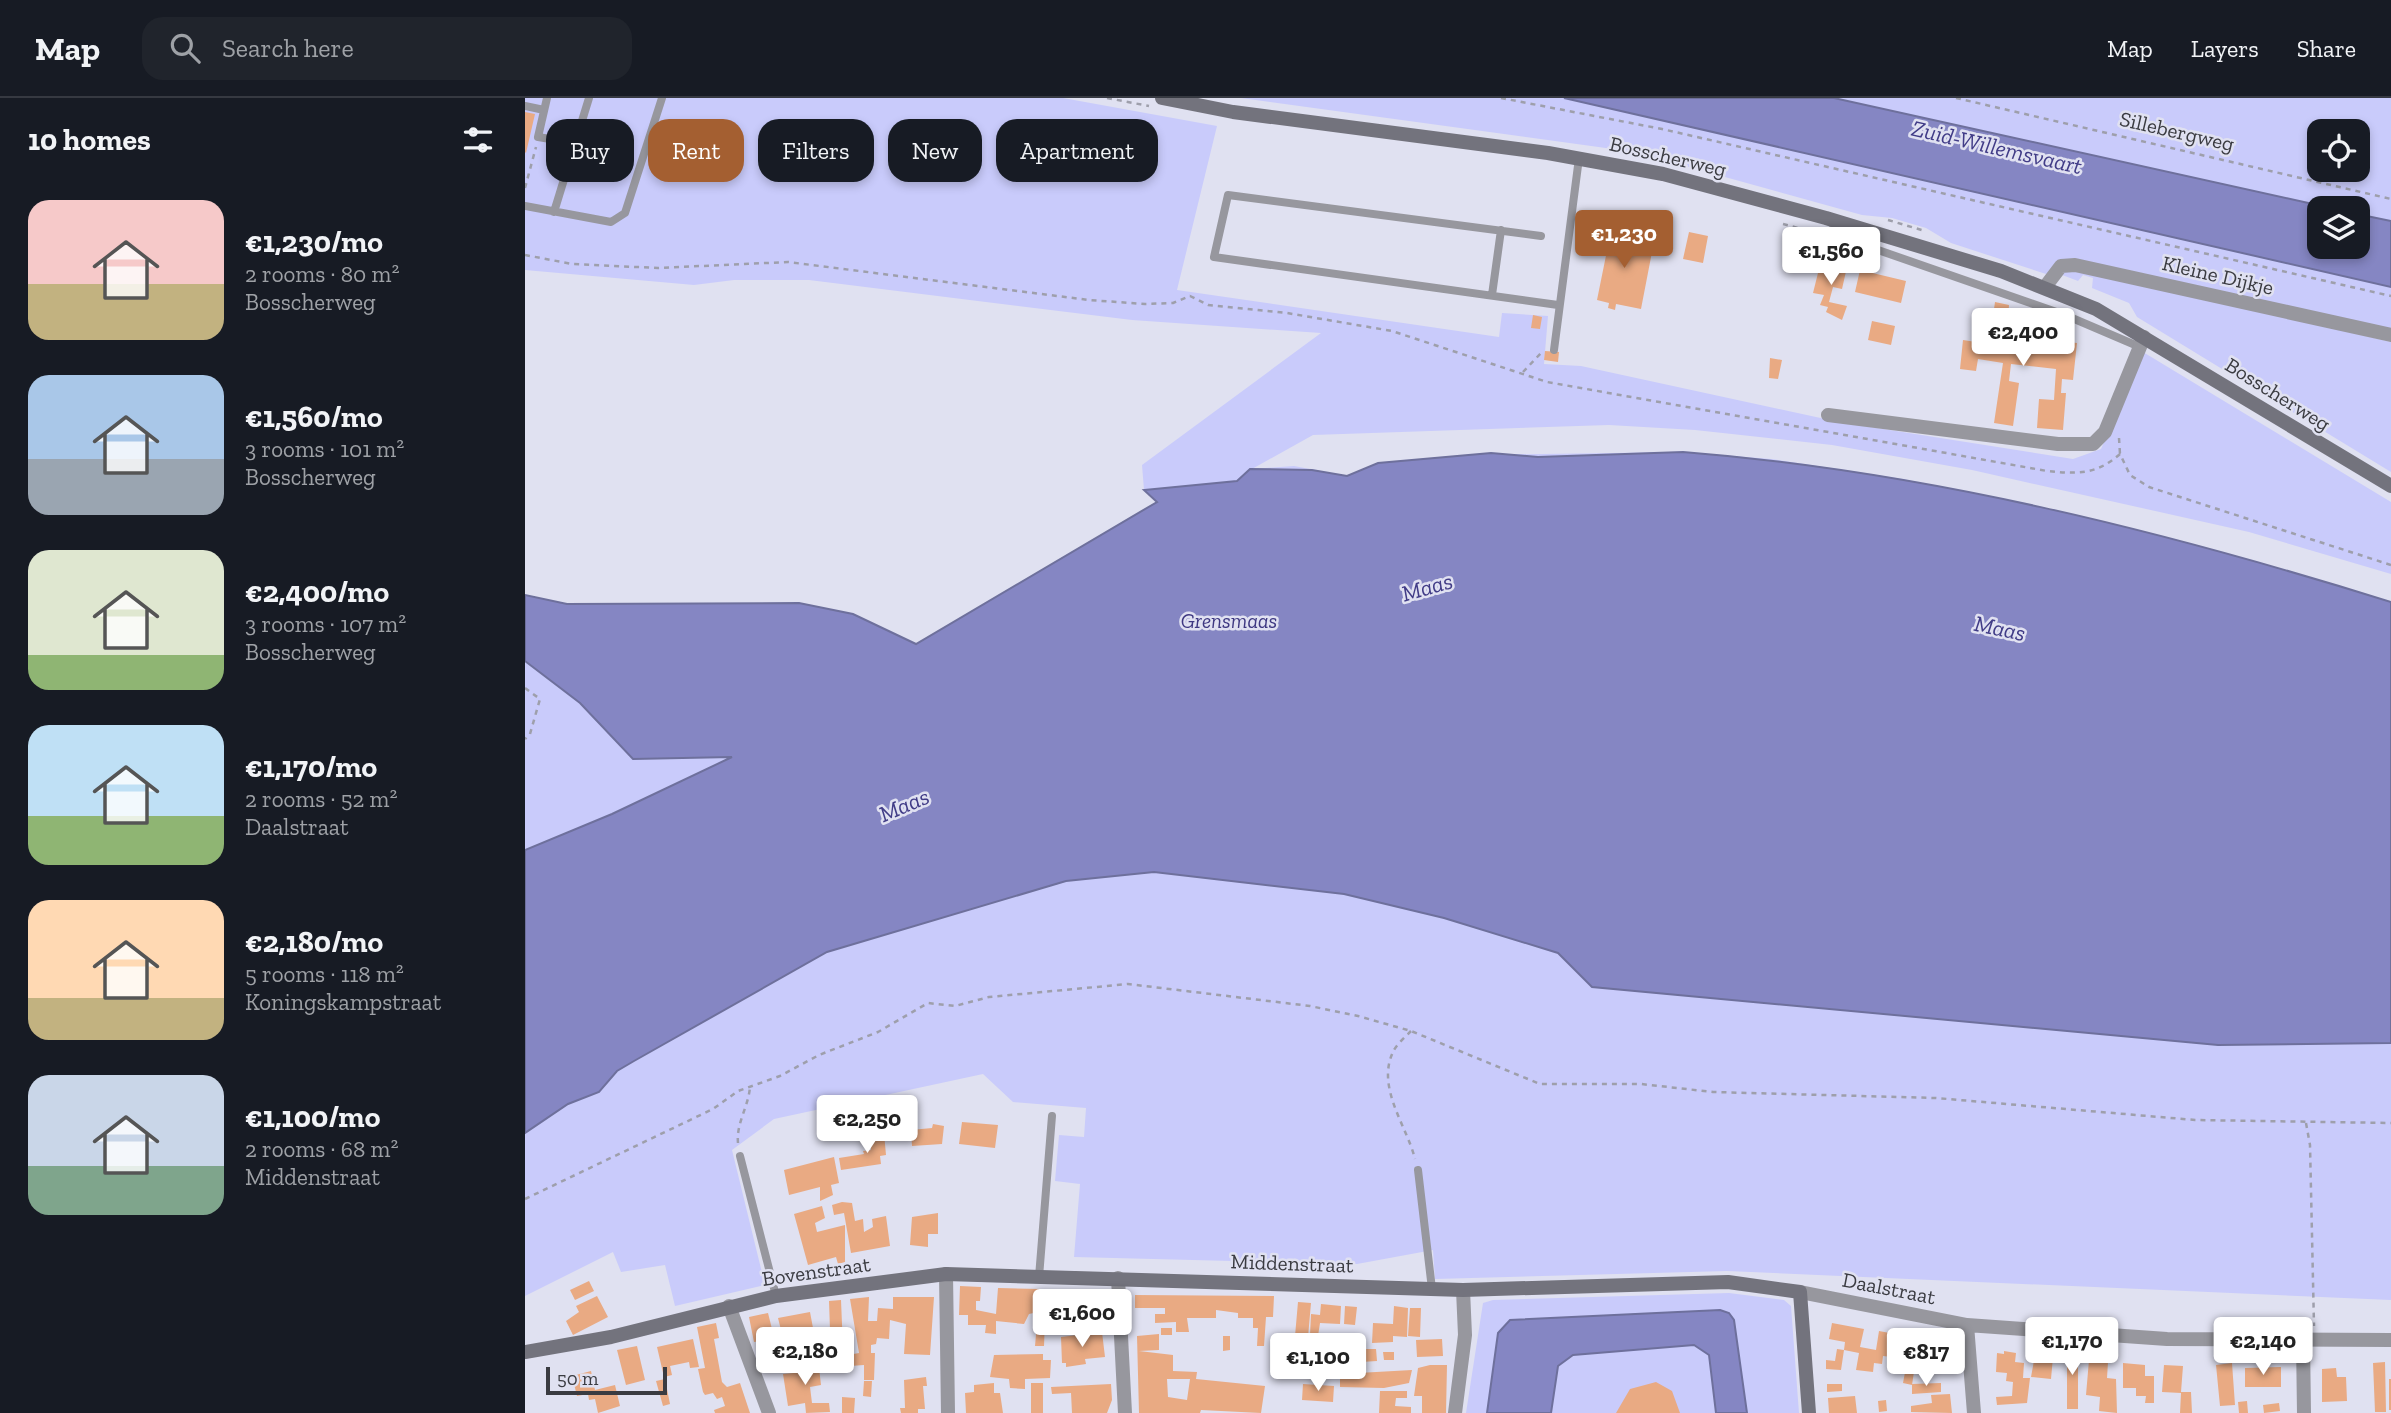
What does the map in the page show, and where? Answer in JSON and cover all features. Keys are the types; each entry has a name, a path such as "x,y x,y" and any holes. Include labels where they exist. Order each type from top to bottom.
{"street":[{"name":"Bosscherweg","path":"1162,98 1233,112 1579,158 1663,174 1826,218 2045,287 2096,309 2142,342 2391,486"},
{"name":"Kleine Dijkje","path":"2045,287 2061,266 2075,265 2391,335"},
{"path":"1828,415 2058,444 2093,444 2105,432 2142,342"},
{"path":"946,1274 948,1413"},
{"name":"Bovenstraat","path":"525,1352 611,1337 776,1296 946,1274 1118,1278"},
{"path":"1118,1278 1125,1413"},
{"name":"Middenstraat","path":"1118,1278 1464,1290"},
{"name":"Daalstraat","path":"1464,1290 1728,1282 1800,1292 1967,1325 2167,1339 2391,1340"},
{"path":"1455,1413 1465,1335 1464,1290"},
{"path":"1800,1292 1809,1413"},
{"path":"729,1306 769,1413"},
{"path":"1967,1325 1974,1413"},
{"path":"2304,1413 2309,1340"}],"lane":[{"path":"546,139 538,137 547,98"},
{"path":"583,119 589,98"},
{"path":"525,206 611,222 625,213 662,98"},
{"path":"525,106 544,110"},
{"path":"1554,346 1579,158"},
{"path":"554,212 563,182"},
{"path":"1541,236 1228,195 1214,257 1558,305"},
{"path":"1826,218 1855,242 2142,342"},
{"path":"1492,295 1501,230"},
{"path":"1039,1277 1052,1116"},
{"path":"740,1156 776,1296"},
{"path":"1418,1170 1432,1289"}],"path":[{"path":"1501,98 1662,129 2391,296"},
{"name":"Sillebergweg","path":"1956,98 2288,172 2391,199"},
{"path":"525,188 538,137"},
{"path":"525,255 572,264 658,268 788,262 1089,300 1173,303 1191,296 1208,305 1287,313"},
{"path":"1523,372 1554,346"},
{"path":"525,688 540,699 530,734 525,739"},
{"path":"525,1199 713,1109 750,1086 780,1076 819,1055 879,1032 928,1003 955,1006 989,997 1047,990 1146,985 1310,1006 1411,1031 1540,1084 1641,1084 1713,1092 1936,1098 2195,1120 2391,1123"},
{"path":"1411,1031 1393,1052 1389,1075 1394,1109 1410,1139 1418,1170"},
{"path":"740,1156 737,1131 749,1104 750,1086"},
{"path":"2306,1122 2310,1145 2309,1340"}],"green space":[{"name":"Grensmaas","path":"525,98 1063,98 1217,126 1177,290 1499,337 1502,313 1548,316 1544,364 1581,366 1839,422 2073,459 2101,449 2143,352 2391,502 2391,574 2249,532 1972,470 1832,445 1695,430 1609,425 1313,435 1252,469 1294,466 1347,476 1378,463 1444,457 1444,460 1459,459 1460,455 1683,452 1771,459 1903,479 2205,547 1748,666 830,950 1066,881 1154,872 1344,894 1444,918 1558,953 1592,987 2218,1045 2391,1043 2391,1300 1727,1271 1435,1279 1433,1250 1357,1264 1074,1257 1080,1184 1055,1181 1059,1135 1084,1137 1086,1108 1013,1102 983,1074 774,1119 732,1150 765,1285 675,1306 665,1265 621,1272 613,1252 525,1296 525,661 580,703 633,759 645,758 916,644 1156,502 1144,490 1142,465 1321,333 1132,320 809,280 734,280 694,285 525,270"},
{"path":"1241,98 1564,98 2391,287 2391,332 2079,261 2046,274 1951,243 1926,228 1892,218 1862,215 1678,164 1613,149"},
{"path":"1834,98 2391,98 2391,221 2370,217 2370,196 2307,196 2307,203"},
{"path":"2072,267 2391,342 2391,472 2137,317 2129,303 2092,288 2093,278 2083,275 2078,281 2057,273"},
{"path":"1729,1293 1784,1300 1791,1306 1799,1413 1747,1413 1734,1320 1498,1333 1487,1413 1466,1413 1483,1303 1493,1300"},
{"path":"1694,1345 1709,1355 1716,1413 1551,1413 1558,1366 1573,1355"}],"water":[{"name":"Zuid-Willemsvaart","path":"1564,98 1834,98 2307,203 2307,259 2370,259 2370,217 2391,221 2391,287"},
{"name":"Maas","path":"1683,452 1863,473 2041,507 2217,551 2391,602 2391,1043 2218,1045 1592,987 1558,953 1444,918 1344,894 1154,872 1066,881 827,952 617,1071 599,1092 568,1104 525,1133 525,850 612,814 732,757 633,759 580,703 525,661 525,595 567,604 799,603 853,614 916,644 1157,502 1144,490 1237,481 1250,469 1312,470 1347,476 1378,463 1491,453 1538,457"},
{"path":"1720,1310 1729,1313 1734,1320 1747,1413 1716,1413 1709,1355 1694,1345 1573,1355 1558,1366 1551,1413 1487,1413 1498,1333 1510,1320"}],"building":[{"path":"525,112 535,114 526,153 525,152"},
{"path":"1614,216 1630,220 1625,247 1652,252 1641,309 1616,304 1615,310 1608,308 1609,303 1597,300"},
{"path":"1689,232 1708,236 1703,263 1683,259"},
{"path":"1821,261 1847,267 1842,289 1833,287 1829,302 1847,306 1842,320 1826,312 1828,307 1820,305 1824,295 1813,293"},
{"path":"1860,270 1906,281 1901,303 1855,292"},
{"path":"1995,302 2009,305 2007,335 2077,343 2073,380 2062,379 2061,393 2066,393 2063,430 2037,428 2039,399 2054,400 2056,369 2011,364 2009,381 2019,383 2013,426 1994,423 2003,363 1978,359 1976,371 1960,369 1963,340 1989,344"},
{"path":"1533,315 1542,317 1540,329 1531,328"},
{"path":"1872,321 1895,326 1891,345 1868,340"},
{"path":"1545,351 1559,352 1558,362 1544,360"},
{"path":"1770,358 1782,360 1778,379 1769,378"},
{"path":"962,1122 998,1125 995,1148 959,1144"},
{"path":"933,1124 944,1126 942,1144 912,1146 911,1130 932,1128"},
{"path":"884,1133 886,1155 880,1156 881,1164 841,1170 839,1158 864,1154 863,1151 871,1150 869,1135"},
{"path":"834,1157 839,1183 831,1185 833,1195 820,1201 820,1187 789,1195 784,1170"},
{"path":"852,1203 855,1221 863,1219 864,1232 873,1227 872,1219 886,1216 890,1246 851,1253 844,1213 834,1215 832,1205"},
{"path":"822,1206 825,1218 815,1223 817,1232 845,1225 845,1262 838,1264 836,1257 808,1265 794,1214"},
{"path":"938,1213 938,1234 928,1234 928,1247 910,1245 912,1217"},
{"path":"589,1281 594,1291 575,1300 570,1290"},
{"path":"960,1286 981,1287 976,1310 996,1314 998,1288 1089,1290 1088,1314 1053,1312 1053,1321 1045,1320 1044,1346 1035,1346 1038,1312 1029,1314 1024,1324 996,1321 996,1334 985,1333 986,1325 968,1325 968,1315 959,1315"},
{"path":"1135,1295 1274,1296 1273,1317 1266,1317 1264,1346 1257,1346 1258,1328 1253,1328 1253,1318 1238,1318 1238,1313 1216,1310 1216,1318 1187,1318 1189,1332 1176,1332 1176,1322 1155,1323 1155,1314 1165,1314 1165,1308 1135,1308"},
{"path":"597,1296 608,1317 573,1335 566,1321 579,1312 576,1306"},
{"path":"869,1297 868,1321 877,1321 878,1308 893,1309 893,1297 934,1297 930,1355 904,1354 906,1324 890,1320 889,1339 877,1338 876,1344 871,1345 871,1353 875,1353 874,1380 864,1380 864,1365 850,1366 848,1355 859,1353 850,1299"},
{"path":"841,1300 843,1348 790,1354 792,1361 767,1368 761,1341 754,1342 749,1317 768,1313 774,1337 783,1335 784,1343 815,1334 814,1330 830,1330 829,1301"},
{"path":"1298,1302 1311,1303 1308,1337 1295,1336"},
{"path":"1321,1304 1341,1306 1340,1324 1320,1323 1318,1336 1310,1335 1311,1314 1320,1315"},
{"path":"1345,1306 1357,1307 1355,1325 1344,1324"},
{"path":"1394,1306 1408,1308 1407,1337 1393,1336 1393,1342 1372,1343 1373,1323 1393,1324"},
{"path":"1410,1308 1421,1308 1420,1337 1408,1336"},
{"path":"810,1312 813,1328 782,1334 778,1318"},
{"path":"716,1323 719,1338 714,1339 722,1382 727,1387 740,1383 750,1413 715,1413 714,1410 725,1406 722,1397 717,1399 713,1393 705,1395 703,1392 698,1369 705,1368 697,1327"},
{"path":"1832,1323 1864,1329 1860,1347 1876,1350 1879,1331 1911,1337 1907,1363 1915,1365 1912,1385 1903,1383 1906,1367 1891,1364 1892,1357 1883,1356 1882,1364 1874,1363 1873,1372 1856,1370 1859,1353 1844,1350 1845,1342 1829,1339"},
{"path":"1161,1328 1172,1328 1172,1335 1161,1335"},
{"path":"1102,1332 1105,1357 1085,1359 1086,1364 1066,1367 1066,1363 1062,1363 1061,1337"},
{"path":"1159,1334 1159,1350 1139,1351 1173,1355 1173,1371 1197,1372 1196,1379 1265,1386 1261,1413 1201,1410 1200,1413 1139,1413 1137,1336","holes":["1167,1379 1190,1379 1187,1400 1168,1397"]},
{"path":"1223,1336 1230,1336 1230,1350 1223,1351"},
{"path":"693,1339 699,1367 690,1368 689,1362 670,1366 672,1375 664,1377 657,1347"},
{"path":"1442,1339 1443,1356 1417,1357 1416,1340"},
{"path":"1926,1339 1947,1343 1941,1373 1921,1369"},
{"path":"2067,1345 2078,1345 2078,1409 2067,1409"},
{"path":"637,1346 645,1380 626,1385 617,1350"},
{"path":"1361,1349 1376,1349 1377,1361 1361,1362"},
{"path":"1837,1349 1844,1350 1841,1370 1826,1369 1826,1360 1835,1361"},
{"path":"1308,1350 1330,1351 1330,1363 1307,1362"},
{"path":"2004,1351 2016,1353 2015,1362 2024,1363 2023,1378 2030,1378 2027,1403 1997,1405 1996,1397 2012,1396 2013,1382 2006,1381 2007,1373 1996,1372 1997,1353 2004,1354"},
{"path":"1383,1352 1394,1352 1394,1360 1384,1360"},
{"path":"1043,1354 1043,1360 1051,1360 1050,1378 1025,1379 1025,1389 1010,1388 1009,1379 990,1377 994,1355"},
{"path":"2035,1355 2053,1357 2051,1379 2031,1377"},
{"path":"818,1359 821,1385 810,1387 812,1403 829,1403 830,1412 806,1413 805,1403 788,1406 783,1374 804,1372 801,1362"},
{"path":"2089,1360 2108,1362 2107,1378 2116,1379 2117,1413 2099,1411 2100,1397 2086,1395"},
{"path":"2385,1362 2386,1412 2375,1412 2373,1363"},
{"path":"2123,1363 2145,1365 2145,1376 2154,1376 2154,1403 2145,1403 2146,1396 2136,1396 2136,1388 2123,1388"},
{"path":"2232,1363 2235,1405 2220,1406 2216,1365"},
{"path":"1447,1365 1446,1413 1422,1413 1422,1396 1414,1396 1418,1368"},
{"path":"2164,1365 2183,1366 2181,1392 2191,1392 2192,1413 2180,1413 2181,1393 2162,1392"},
{"path":"2281,1367 2281,1387 2245,1387 2245,1368"},
{"path":"2336,1368 2337,1377 2346,1377 2347,1401 2322,1402 2322,1369"},
{"path":"1412,1370 1409,1383 1384,1388 1340,1387 1340,1374"},
{"path":"591,1371 595,1390 615,1385 620,1406 598,1413 595,1399 589,1400 588,1394 577,1396 572,1376"},
{"path":"926,1377 927,1386 923,1386 925,1409 918,1409 918,1413 901,1413 900,1408 905,1408 904,1380"},
{"path":"665,1379 670,1404 663,1406 656,1381"},
{"path":"2391,1379 2391,1410 2389,1410"},
{"path":"864,1381 872,1381 871,1397 863,1396"},
{"path":"1656,1382 1672,1391 1680,1413 1616,1413 1630,1389"},
{"path":"994,1383 994,1393 1000,1393 1003,1413 966,1413 965,1393 974,1392 974,1385"},
{"path":"1031,1383 1043,1383 1043,1413 1031,1413"},
{"path":"1941,1383 1941,1392 1912,1394 1912,1384"},
{"path":"1111,1384 1112,1400 1107,1413 1072,1413 1071,1393 1052,1394 1051,1387"},
{"path":"1303,1384 1334,1386 1333,1402 1302,1400"},
{"path":"1827,1384 1842,1384 1842,1391 1827,1392"},
{"path":"1380,1391 1407,1391 1407,1398 1396,1398 1395,1406 1411,1407 1411,1413 1379,1413"},
{"path":"1950,1394 1952,1413 1911,1412 1911,1406 1932,1403 1931,1395"},
{"path":"1855,1396 1857,1413 1829,1413 1828,1398"},
{"path":"842,1397 855,1398 854,1413 842,1413"},
{"path":"1886,1400 1887,1411 1879,1412 1878,1401"},
{"path":"2247,1401 2248,1413 2239,1413 2238,1402"},
{"path":"2279,1403 2280,1411 2264,1413 2263,1405"}]}
